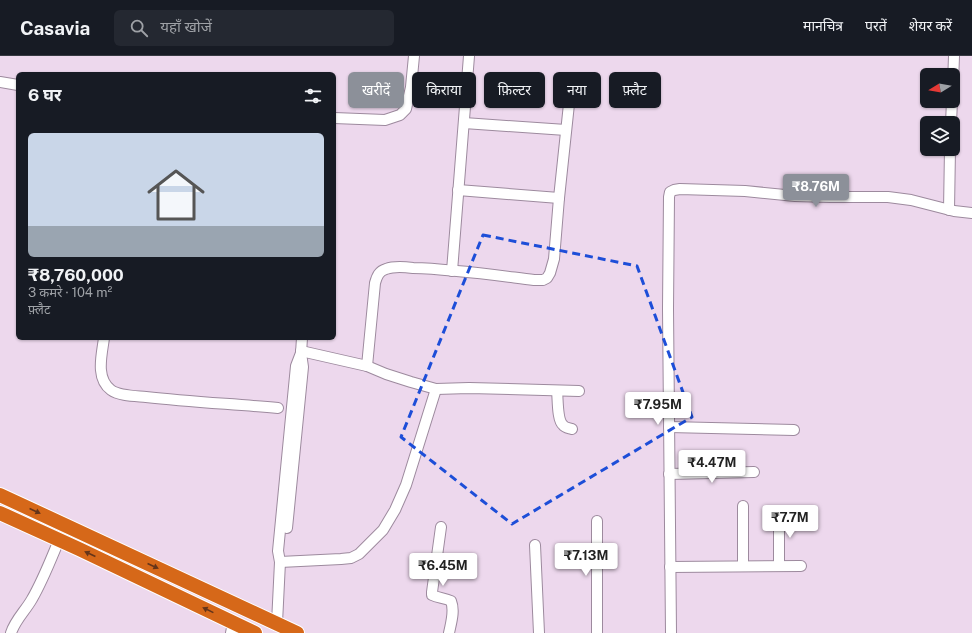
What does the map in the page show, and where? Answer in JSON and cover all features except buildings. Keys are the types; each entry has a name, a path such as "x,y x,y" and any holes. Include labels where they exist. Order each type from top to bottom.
{"highway":[{"path":"0,495 297,633"},
{"path":"0,513 139,577 232,628 255,633"}],"street":[{"path":"336,118 386,120 400,115 406,108 411,87 414,56"},
{"path":"452,270 469,56"},
{"path":"954,56 954,68"},
{"path":"0,82 16,84"},
{"path":"367,366 375,283 380,271 387,268 400,267 452,270 534,280 543,280 547,278 554,260 569,108"},
{"path":"464,123 566,130"},
{"path":"949,210 950,156"},
{"path":"671,633 668,301 670,192 680,189 830,198 888,197 911,200 949,210 972,213"},
{"path":"458,190 559,198"},
{"path":"104,340 101,374 105,383 111,390 119,394 278,408"},
{"path":"277,624 280,562 285,551 303,368 301,352 302,340"},
{"path":"301,352 367,366 386,374 436,389 469,388 579,392"},
{"path":"280,562 341,560 351,558 359,554 383,530 396,510 406,485 436,389"},
{"path":"557,390 560,420 562,425 572,429"},
{"path":"669,428 794,430"},
{"path":"669,474 754,472"},
{"path":"743,506 743,566"},
{"path":"777,513 779,531 779,566"},
{"path":"597,633 598,521"},
{"path":"441,526 432,595 451,601 453,610 449,633"},
{"path":"11,633 16,622 32,600 59,540"},
{"path":"535,545 539,633"},
{"path":"670,567 801,566"}],"highlighted area":[{"path":"483,235 637,266 692,417 512,524 401,437"}]}
